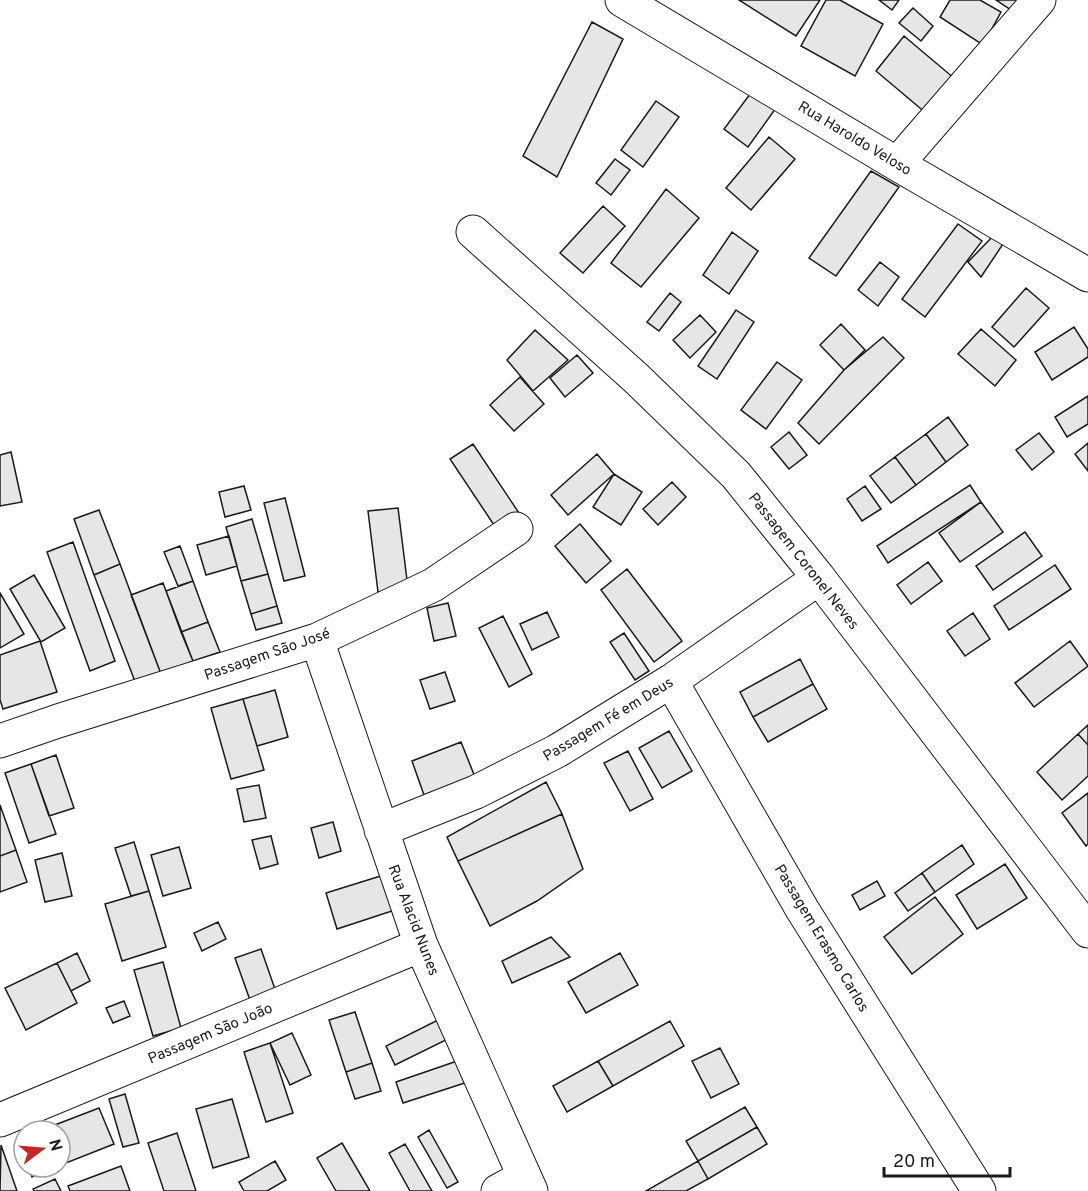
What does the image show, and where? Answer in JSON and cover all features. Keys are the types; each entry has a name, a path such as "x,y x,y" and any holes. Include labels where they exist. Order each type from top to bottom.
{"street":[{"name":"Rua Haroldo Veloso","path":"622,0 1088,275"},
{"path":"897,164 1039,0"},
{"name":"Passagem Coronel Neves","path":"473,232 636,378 736,475 819,578 1088,932"},
{"name":"Passagem São José","path":"0,741 317,640 433,585 516,529"},
{"name":"Passagem Fé em Deus","path":"381,830 476,792 557,751 672,681 819,578"},
{"name":"Rua Alacid Nunes","path":"317,640 421,945 518,1186"},
{"name":"Passagem Erasmo Carlos","path":"672,681 802,909 980,1191"},
{"name":"Passagem São João","path":"0,1120 421,945"}],"building":[{"path":"739,0 820,0 796,36"},
{"path":"826,0 840,0 883,24 855,76 801,46"},
{"path":"879,0 899,0 892,10"},
{"path":"950,0 980,0 1001,12 983,45 940,17"},
{"path":"996,0 1026,0 1017,14"},
{"path":"913,8 933,26 921,41 899,23"},
{"path":"592,22 623,39 557,177 523,156"},
{"path":"904,36 961,84 933,119 876,71"},
{"path":"753,90 776,108 748,147 724,129"},
{"path":"656,101 679,117 643,167 621,150"},
{"path":"769,137 795,159 751,210 726,188"},
{"path":"615,159 630,170 611,195 596,183"},
{"path":"871,171 899,187 836,276 809,258"},
{"path":"666,189 699,218 641,287 611,263"},
{"path":"603,206 625,226 583,273 560,253"},
{"path":"958,224 982,241 925,317 902,299"},
{"path":"732,232 758,251 729,294 703,275"},
{"path":"996,233 1003,244 981,277 968,262"},
{"path":"880,262 899,277 878,306 858,290"},
{"path":"1026,288 1049,308 1014,347 992,327"},
{"path":"670,293 681,302 659,331 647,322"},
{"path":"736,310 754,322 717,379 698,366"},
{"path":"700,315 716,332 690,358 673,340"},
{"path":"841,324 865,350 844,370 820,345"},
{"path":"1074,327 1088,349 1088,357 1052,380 1035,352"},
{"path":"981,329 1016,360 995,386 958,354"},
{"path":"535,330 568,360 533,391 507,360"},
{"path":"883,337 904,358 819,444 798,423 844,370"},
{"path":"577,355 593,373 565,397 550,378"},
{"path":"777,362 802,380 766,429 741,410"},
{"path":"520,377 544,404 514,431 490,405"},
{"path":"1088,396 1088,424 1067,437 1055,417"},
{"path":"948,417 968,445 946,462 926,434"},
{"path":"789,432 807,455 789,469 771,447"},
{"path":"1039,433 1054,452 1032,470 1016,450"},
{"path":"926,434 946,462 916,485 895,457"},
{"path":"1088,443 1088,471 1075,454"},
{"path":"473,444 521,516 498,531 450,459"},
{"path":"11,452 22,502 0,506 0,455"},
{"path":"597,454 614,474 568,515 551,495"},
{"path":"895,457 916,485 891,503 870,476"},
{"path":"614,474 642,492 621,525 593,507"},
{"path":"672,482 686,497 658,525 643,509"},
{"path":"970,485 981,502 888,563 877,546"},
{"path":"244,486 251,510 225,517 219,492"},
{"path":"865,486 881,509 862,521 847,499"},
{"path":"285,498 305,576 284,581 264,503"},
{"path":"981,502 1003,532 960,562 939,533"},
{"path":"398,508 408,588 378,592 368,511"},
{"path":"99,510 120,564 94,575 74,519"},
{"path":"252,519 268,574 241,581 226,527"},
{"path":"580,524 611,561 586,583 555,546"},
{"path":"1025,532 1042,556 993,590 976,566"},
{"path":"229,536 237,566 206,575 197,545"},
{"path":"73,542 115,661 90,671 47,552"},
{"path":"180,546 193,581 178,586 164,552"},
{"path":"928,562 942,581 911,604 897,585"},
{"path":"120,564 161,674 136,684 94,575"},
{"path":"1055,565 1071,589 1009,630 994,606"},
{"path":"627,569 682,641 654,662 601,590"},
{"path":"268,574 277,606 251,614 241,581"},
{"path":"34,575 65,628 41,642 10,589"},
{"path":"193,581 208,622 181,632 166,591"},
{"path":"163,583 193,661 161,674 131,595"},
{"path":"0,593 24,634 0,648"},
{"path":"448,603 456,636 434,641 427,608"},
{"path":"277,606 282,623 256,630 251,614"},
{"path":"547,612 559,637 532,650 520,624"},
{"path":"973,613 990,639 965,656 947,631"},
{"path":"503,616 532,674 509,687 479,628"},
{"path":"208,622 220,652 193,661 181,632"},
{"path":"624,633 649,671 635,680 610,642"},
{"path":"40,641 57,692 3,709 0,700 0,655"},
{"path":"1070,641 1088,666 1034,707 1015,683"},
{"path":"800,659 813,684 753,717 740,692"},
{"path":"445,672 455,701 430,709 420,680"},
{"path":"813,684 827,709 768,742 753,717"},
{"path":"275,690 288,737 257,746 243,699"},
{"path":"243,699 264,770 231,779 211,708"},
{"path":"1088,725 1088,745 1078,734"},
{"path":"669,731 692,771 662,788 639,748"},
{"path":"1078,734 1088,745 1088,776 1062,800 1037,772"},
{"path":"461,742 475,777 424,795 412,761"},
{"path":"628,751 653,799 630,811 604,763"},
{"path":"56,755 74,808 49,816 31,764"},
{"path":"31,764 56,834 29,843 5,773"},
{"path":"546,782 562,814 458,861 447,837"},
{"path":"259,785 266,818 244,822 237,789"},
{"path":"1088,793 1088,844 1086,846 1062,813"},
{"path":"0,805 16,850 0,856"},
{"path":"562,814 583,869 537,901 490,926 458,861"},
{"path":"333,822 341,851 319,858 311,828"},
{"path":"271,836 278,864 260,869 252,840"},
{"path":"134,842 149,891 131,896 115,848"},
{"path":"962,845 974,864 935,892 922,873"},
{"path":"179,847 191,888 163,896 151,855"},
{"path":"16,850 27,882 0,892 0,856"},
{"path":"62,853 72,896 45,902 35,860"},
{"path":"1005,864 1027,898 977,929 956,895"},
{"path":"922,873 935,892 908,911 895,893"},
{"path":"387,874 398,909 337,929 326,893"},
{"path":"877,881 885,896 860,910 852,895"},
{"path":"149,891 166,947 122,961 105,904"},
{"path":"935,897 963,934 912,974 884,937"},
{"path":"218,922 226,939 202,951 194,933"},
{"path":"551,937 570,957 512,983 502,961"},
{"path":"261,949 276,992 250,1000 235,958"},
{"path":"77,953 90,981 71,991 57,963"},
{"path":"620,953 638,985 586,1013 568,982"},
{"path":"163,962 181,1028 153,1036 134,970"},
{"path":"57,963 77,1003 26,1030 5,988"},
{"path":"124,1001 130,1016 113,1023 106,1008"},
{"path":"355,1012 372,1063 346,1072 329,1020"},
{"path":"446,1016 456,1035 395,1065 386,1046"},
{"path":"670,1021 684,1046 613,1086 598,1061"},
{"path":"292,1033 311,1075 290,1085 270,1043"},
{"path":"270,1043 293,1113 266,1122 244,1052"},
{"path":"720,1048 739,1084 711,1098 692,1061"},
{"path":"463,1059 471,1081 403,1103 396,1082"},
{"path":"598,1061 613,1086 567,1112 553,1086"},
{"path":"372,1063 381,1091 355,1099 346,1072"},
{"path":"125,1094 139,1143 123,1147 109,1099"},
{"path":"232,1099 249,1157 213,1168 196,1109"},
{"path":"745,1107 757,1127 698,1161 686,1141"},
{"path":"99,1108 114,1144 72,1161 70,1119"},
{"path":"757,1127 767,1144 708,1179 698,1161"},
{"path":"429,1130 458,1182 447,1188 418,1137"},
{"path":"177,1133 196,1191 164,1191 148,1143"},
{"path":"342,1143 370,1191 336,1191 317,1158"},
{"path":"405,1144 432,1191 410,1191 389,1153"},
{"path":"1,1145 17,1191 0,1191"},
{"path":"275,1161 286,1180 267,1191 244,1191 239,1182"},
{"path":"698,1161 708,1179 686,1191 646,1191"},
{"path":"121,1166 130,1191 70,1191 68,1186"},
{"path":"55,1179 61,1191 34,1191 33,1189"}]}
